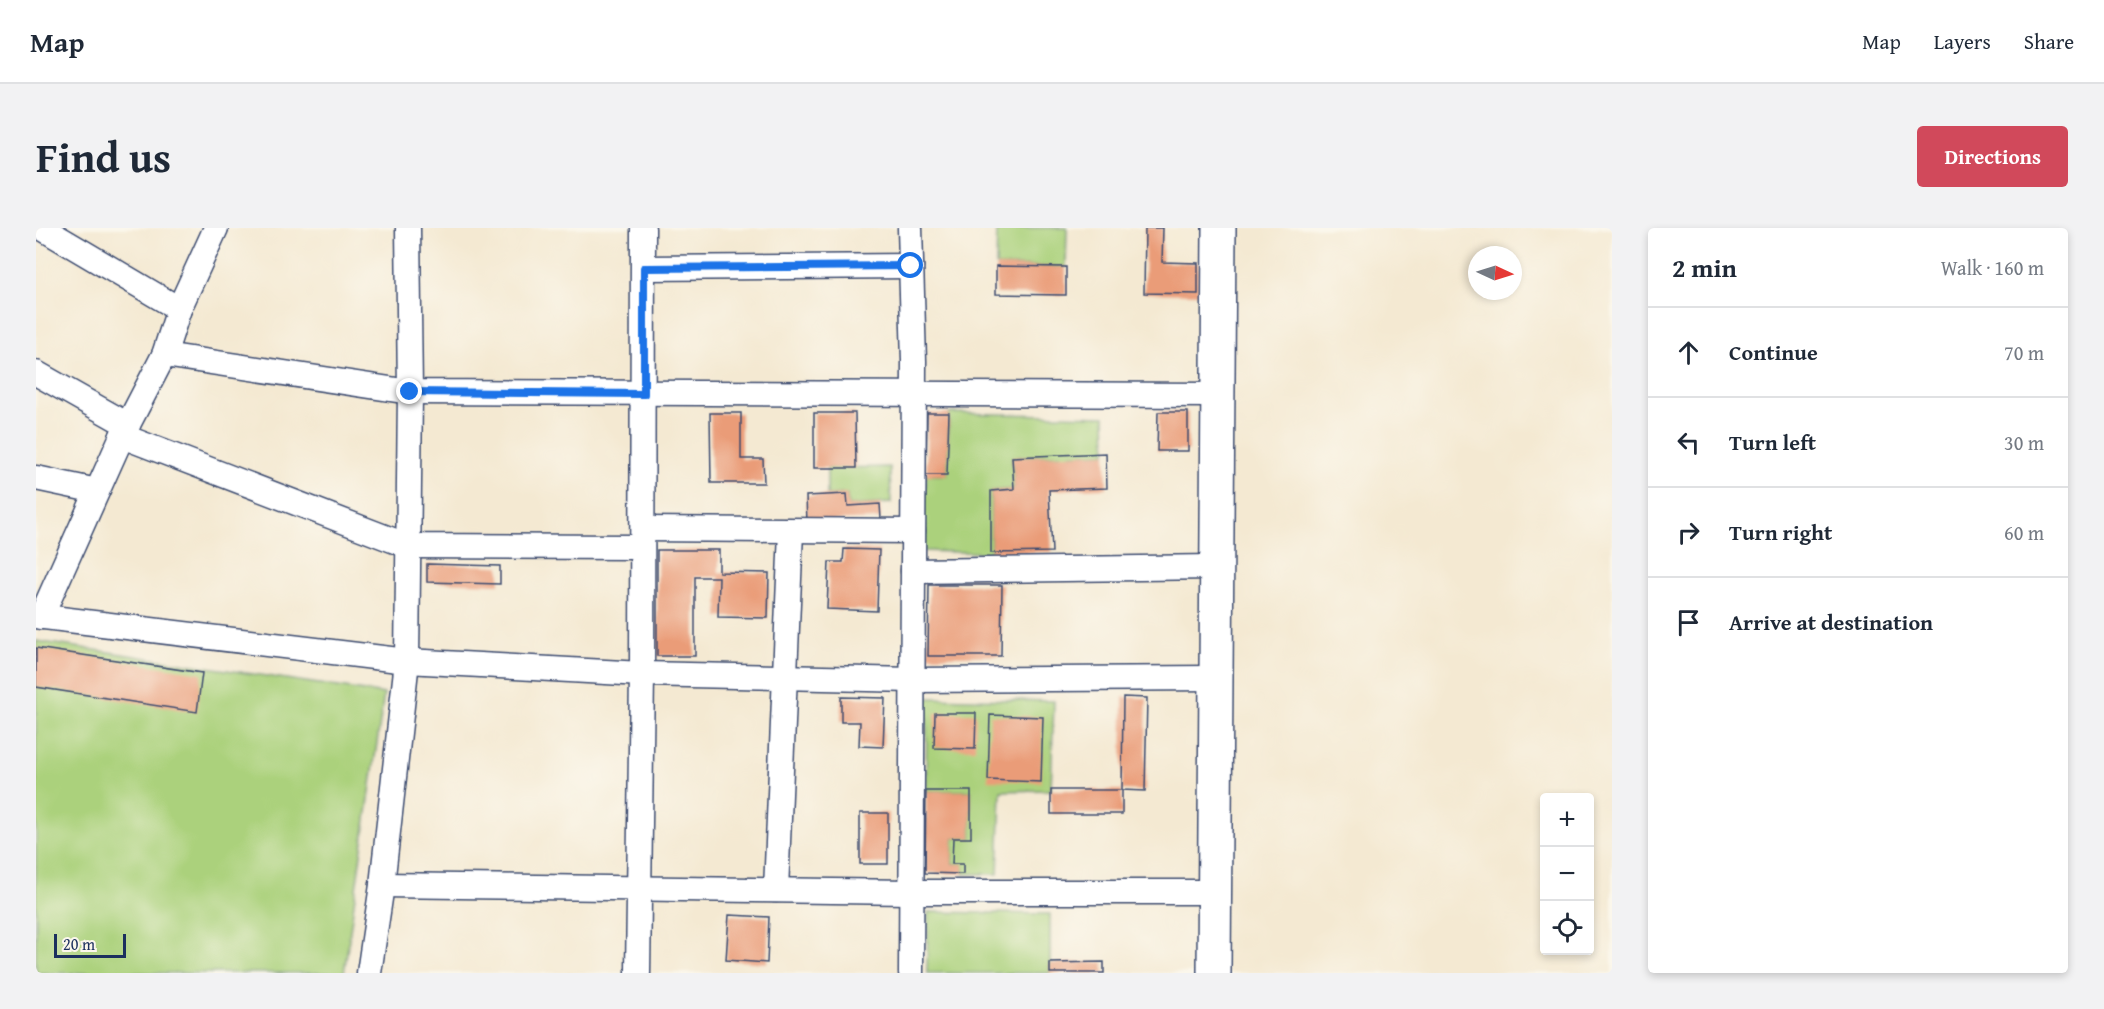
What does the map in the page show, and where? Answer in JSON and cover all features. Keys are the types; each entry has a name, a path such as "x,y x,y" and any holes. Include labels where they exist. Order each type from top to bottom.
{"main road":[{"path":"1214,973 1219,228"}],"street":[{"path":"42,228 179,309"},
{"path":"216,228 179,309 164,356 125,431 39,616 407,660 642,674 913,680 1215,678"},
{"path":"369,973 382,885 407,660 410,392 408,228"},
{"path":"638,973 644,394 643,228"},
{"path":"910,228 913,393 911,973"},
{"path":"644,268 911,266"},
{"path":"164,356 410,392 1218,395"},
{"path":"36,373 125,431 408,546 791,531 913,531"},
{"path":"36,478 97,490"},
{"path":"776,890 791,531"},
{"path":"913,571 1215,567"},
{"path":"382,885 911,892 1214,892"}],"green space":[{"path":"997,228 1067,228 1066,267 996,266"},
{"path":"949,413 1105,416 1106,453 1012,457 1014,489 991,491 991,553 923,551 926,475 947,475"},
{"path":"890,467 891,503 848,506 847,494 827,495 827,468"},
{"path":"36,641 384,694 344,973 36,973"},
{"path":"927,698 1054,701 1051,790 1001,791 998,874 963,874 963,864 952,864 953,838 971,838 971,791 926,791"},
{"path":"928,912 1050,914 1050,973 927,973"}],"building":[{"path":"1145,228 1163,228 1162,262 1198,263 1198,294 1144,293"},
{"path":"996,266 1066,267 1066,295 996,294"},
{"path":"1158,412 1188,412 1188,451 1157,451"},
{"path":"710,413 741,413 741,459 763,459 764,483 711,483"},
{"path":"814,413 855,413 856,468 814,468"},
{"path":"927,413 949,413 947,475 926,475"},
{"path":"1106,453 1107,488 1049,490 1052,552 991,553 991,491 1014,489 1012,457"},
{"path":"847,494 848,506 880,504 881,519 807,522 806,496"},
{"path":"844,549 879,550 877,611 827,609 829,562 843,562"},
{"path":"657,550 719,550 719,572 769,573 768,618 718,617 719,577 695,577 695,656 657,656"},
{"path":"427,564 500,566 500,584 427,582"},
{"path":"929,585 1002,585 1001,656 928,656"},
{"path":"36,648 202,673 197,712 36,687"},
{"path":"841,697 885,698 883,747 859,746 860,722 841,722"},
{"path":"1123,697 1147,698 1145,791 1122,790"},
{"path":"935,713 976,713 975,749 934,748"},
{"path":"990,715 1043,717 1041,782 988,780"},
{"path":"1051,790 1122,790 1122,814 1051,814"},
{"path":"926,791 971,791 971,838 953,838 952,864 963,864 963,874 925,873"},
{"path":"860,813 888,813 888,864 860,864"},
{"path":"729,915 769,917 767,963 726,960"},
{"path":"1104,962 1104,973 1050,973 1050,963"}],"route":[{"path":"410,392 644,394 644,268 911,266"}]}
